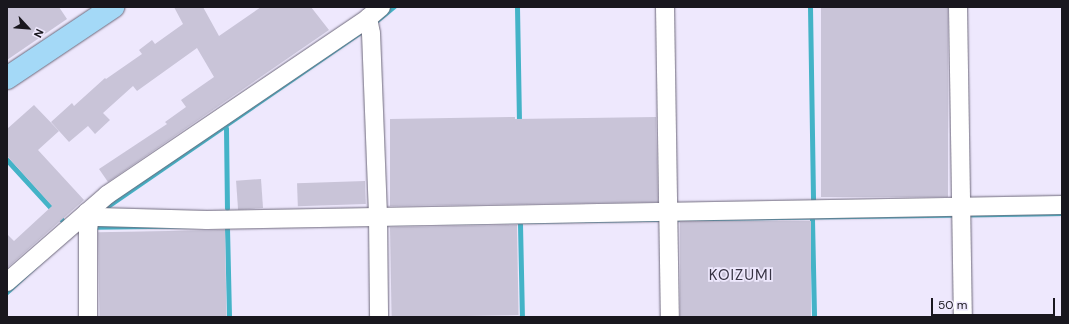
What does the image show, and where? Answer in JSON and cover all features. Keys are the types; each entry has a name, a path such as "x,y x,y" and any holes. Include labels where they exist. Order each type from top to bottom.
{"main road":[{"path":"7,78 113,7"}],"street":[{"path":"665,7 670,317"},
{"path":"958,7 963,317"},
{"path":"7,282 91,219 107,195 372,20"},
{"path":"372,20 378,221 379,317"},
{"path":"91,219 378,221 669,217 962,212 1062,205"},
{"path":"88,317 91,219"}],"water":[{"path":"389,7 398,7 376,25 93,220 93,226 1062,212 1062,216 78,230 7,296 7,288 74,227"}],"building":[{"path":"7,7 59,7 67,19 7,60"},
{"path":"174,7 203,7 219,36 261,7 311,7 329,30 108,182 99,169 167,124 165,122 186,107 181,100 214,77 197,48 137,91 133,86 103,113 110,120 95,134 88,126 69,142 51,122 72,103 74,106 105,78 106,79 142,54 139,50 152,40 155,44 183,24"},
{"path":"821,7 948,7 948,197 821,197"},
{"path":"34,105 59,131 38,150 84,200 7,268 7,234 14,241 52,206 7,156 7,129"},
{"path":"515,117 515,119 656,117 658,202 390,206 390,119"},
{"path":"261,179 263,208 238,210 236,181"},
{"path":"365,181 366,204 298,206 297,183"},
{"path":"680,221 811,221 811,317 680,317"},
{"path":"517,225 519,315 392,317 390,227"},
{"path":"225,230 227,317 99,317 98,232"}],"waterway":[{"path":"517,7 519,125"},
{"path":"810,7 813,201"},
{"path":"226,128 227,208"},
{"path":"7,160 62,220"},
{"path":"812,219 814,317"},
{"path":"520,224 522,317"},
{"path":"227,228 229,317"}],"district":[{"name":"KOIZUMI","path":"741,276"}]}
